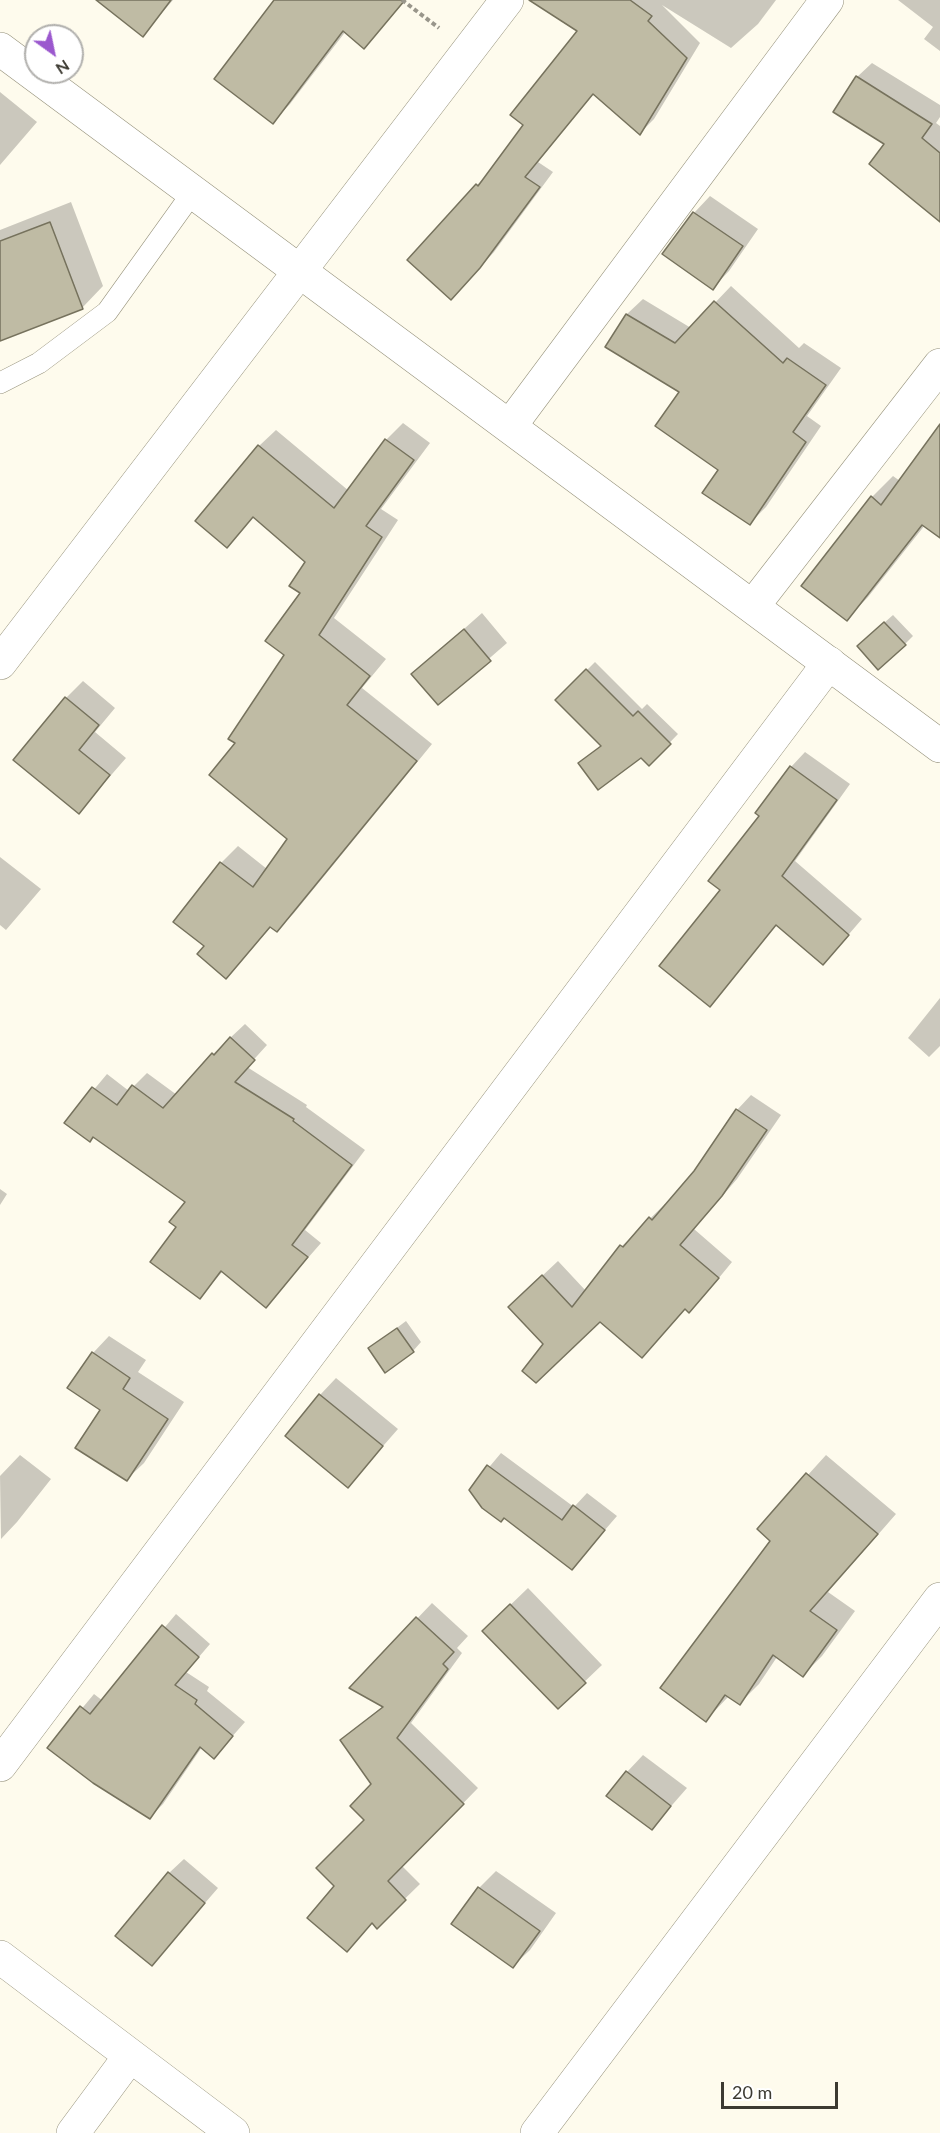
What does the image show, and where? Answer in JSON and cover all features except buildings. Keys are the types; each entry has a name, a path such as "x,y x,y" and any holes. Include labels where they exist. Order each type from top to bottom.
{"street":[{"path":"0,663 507,0"},
{"path":"510,426 827,0"},
{"path":"0,49 940,746"},
{"path":"753,606 940,365"},
{"path":"0,1765 829,663"},
{"path":"537,2133 940,1599"},
{"path":"0,1957 233,2133"},
{"path":"73,2133 130,2056"}],"lane":[{"path":"0,383 39,363 107,312 193,192"}],"path":[{"path":"402,0 468,50"}]}
